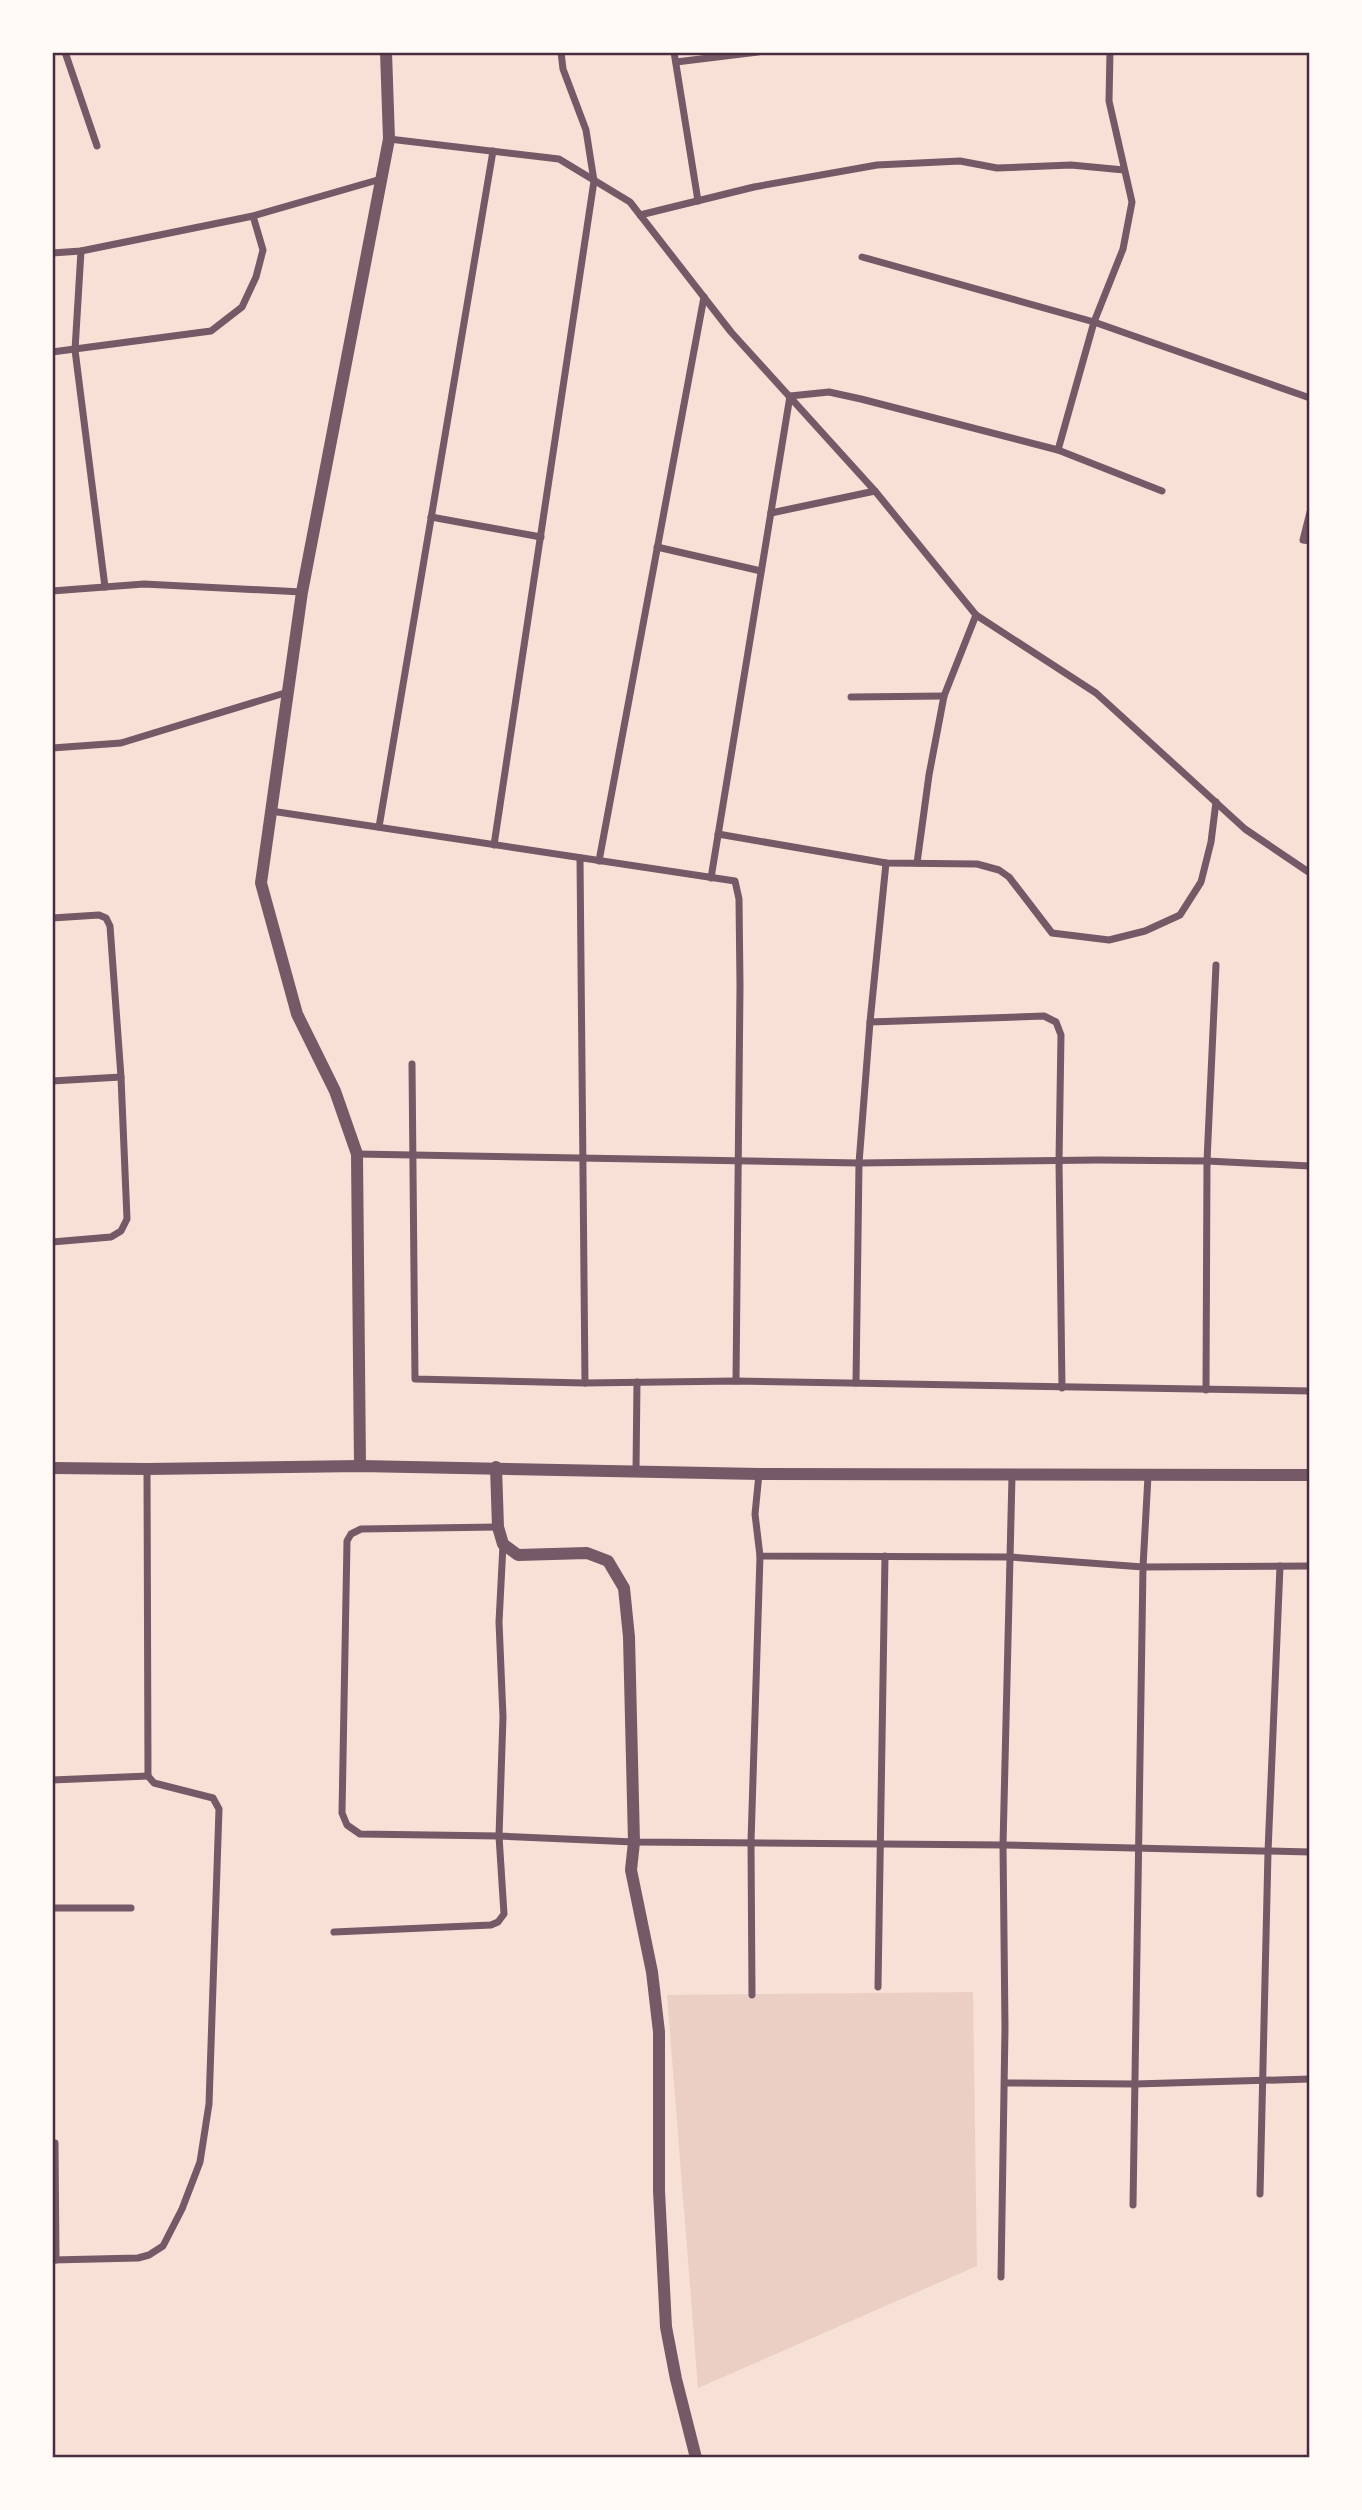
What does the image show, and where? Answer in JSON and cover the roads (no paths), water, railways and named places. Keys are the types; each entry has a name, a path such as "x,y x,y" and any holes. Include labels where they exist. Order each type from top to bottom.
{"street":[{"path":"65,52 97,146"},
{"path":"360,1466 357,1154 335,1091 298,1014 261,883 302,592 389,139 386,52"},
{"path":"494,845 594,181 586,130 563,69 561,52"},
{"path":"674,52 698,201"},
{"path":"676,62 758,52"},
{"path":"1058,450 1094,321 1123,249 1132,202 1109,101 1110,52"},
{"path":"389,139 559,159 630,202 731,332 875,491 976,615 1096,694 1245,830 1310,873"},
{"path":"379,827 493,151"},
{"path":"640,215 754,187 877,165 960,161 998,168 1071,165 1124,170"},
{"path":"52,253 81,251 253,216 381,179"},
{"path":"52,352 211,331 242,307 256,277 263,250 253,216"},
{"path":"81,251 75,350 105,587"},
{"path":"862,257 1094,321 1310,398"},
{"path":"599,861 704,296"},
{"path":"790,396 829,391 1058,450 1162,491"},
{"path":"711,878 790,396"},
{"path":"771,513 875,491"},
{"path":"1310,512 1303,540 1310,541"},
{"path":"431,517 541,537"},
{"path":"657,547 761,572"},
{"path":"52,591 144,584 302,592"},
{"path":"917,863 929,775 944,696 976,615"},
{"path":"52,748 121,743 288,692"},
{"path":"851,697 944,696"},
{"path":"718,834 886,863 977,864 999,870 1009,877 1052,933 1110,940 1145,930 1180,915 1201,881 1211,842 1216,802"},
{"path":"271,811 735,881 739,899 736,1381"},
{"path":"580,858 585,1383"},
{"path":"856,1383 859,1163 886,863"},
{"path":"52,918 99,915 106,918 110,926 121,1077 127,1219 121,1231 111,1237 52,1242"},
{"path":"1206,1390 1207,1161 1216,965"},
{"path":"870,1023 1044,1016 1056,1022 1061,1035 1059,1161 1062,1388"},
{"path":"412,1064 415,1157 415,1379 585,1383 736,1381 1310,1391"},
{"path":"52,1081 121,1077"},
{"path":"357,1154 859,1163 1207,1161 1310,1166"},
{"path":"636,1382 636,1471"},
{"path":"52,1468 360,1466 759,1474 1310,1475"},
{"path":"334,1932 491,1925 498,1922 503,1914 499,1836 503,1717 499,1622 503,1545 498,1527 496,1467"},
{"path":"55,2143 54,2260 149,2255 163,2246 182,2209 200,2162 209,2104 219,1809 212,1798 154,1783 148,1776 147,1469"},
{"path":"752,1995 751,1842 760,1556 755,1514 759,1474"},
{"path":"1001,2277 1004,2083 1003,1845 1012,1476"},
{"path":"1133,2205 1143,1567 1148,1476"},
{"path":"498,1527 361,1529 351,1534 347,1541 342,1813 347,1825 360,1834 634,1842 1003,1845 1310,1852"},
{"path":"503,1545 518,1555 587,1553 608,1561 624,1588 629,1637 634,1842 631,1870 652,1972 659,2032 659,2191 666,2327 696,2458"},
{"path":"760,1556 1010,1557 1143,1567 1310,1566"},
{"path":"878,1987 886,1556"},
{"path":"1260,2194 1268,1852 1280,1566"},
{"path":"52,1780 148,1776"},
{"path":"52,1908 131,1908"},
{"path":"1004,2083 1135,2084 1310,2078"}]}
